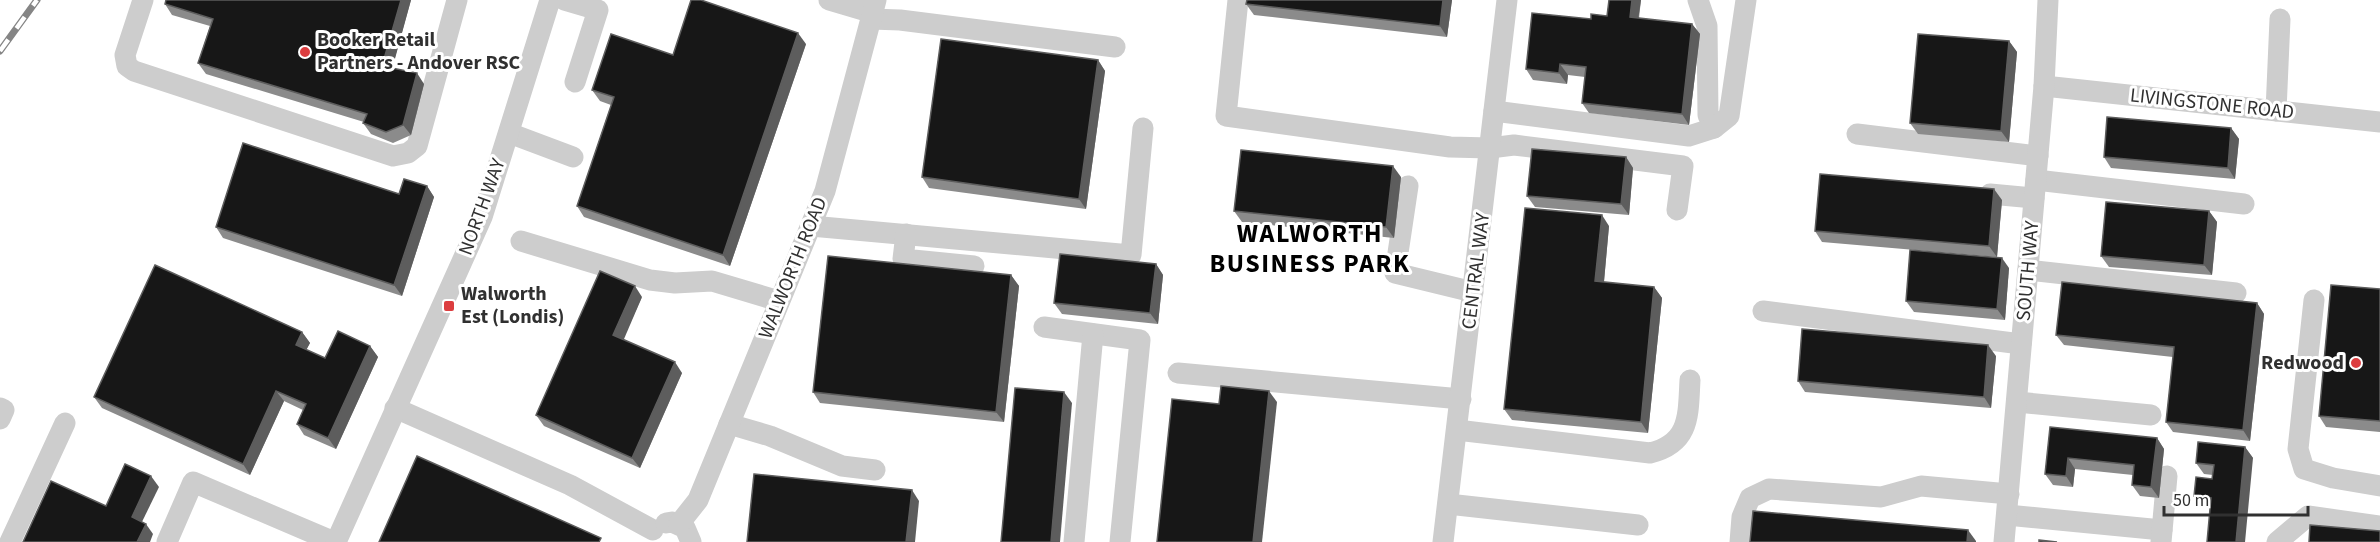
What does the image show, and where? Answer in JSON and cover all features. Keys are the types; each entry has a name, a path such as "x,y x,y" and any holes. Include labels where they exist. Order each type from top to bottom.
{"street":[{"path":"143,0 125,55 128,66 134,71 393,156 408,153 417,146 458,0"},
{"name":"NORTH WAY","path":"335,542 482,217 550,0"},
{"path":"564,0 598,10 575,82"},
{"path":"829,0 900,20 1115,47"},
{"path":"1238,0 1226,116 1450,147 1490,148 1514,145 1683,166 1677,210"},
{"name":"CENTRAL WAY","path":"1443,542 1507,0"},
{"path":"1698,0 1707,26 1708,115 1714,128"},
{"path":"1494,111 1689,136 1714,128 1729,116 1746,0"},
{"name":"SOUTH WAY","path":"2004,542 2044,86 2048,0"},
{"name":"WALWORTH ROAD","path":"679,524 698,500 825,191 873,11"},
{"path":"2276,111 2280,19"},
{"name":"LIVINGSTONE ROAD","path":"2044,86 2380,122"},
{"path":"810,226 1131,255 1143,128"},
{"path":"509,133 573,157"},
{"path":"1857,134 2038,156"},
{"path":"1408,186 1395,273 1473,292"},
{"path":"1990,194 2035,189 2244,204"},
{"path":"906,234 903,259 974,267"},
{"path":"521,241 650,280 675,283 712,281 779,301"},
{"path":"2028,270 2236,293"},
{"path":"2314,300 2298,449 2304,469 2333,478 2380,486"},
{"path":"1763,311 2021,344"},
{"path":"1044,327 1140,340 1120,542"},
{"path":"1074,542 1093,334"},
{"path":"1178,374 1461,399"},
{"path":"1457,430 1650,453 1664,450 1676,439 1687,423 1690,380"},
{"path":"2017,402 2151,415"},
{"path":"0,408 4,410 0,419"},
{"path":"395,408 570,485 651,536 665,523 679,524 689,534 691,542"},
{"path":"10,542 65,423"},
{"path":"729,424 770,436 842,466 875,470"},
{"path":"2007,515 2161,536 2168,476"},
{"path":"167,542 193,482 335,542"},
{"path":"1740,542 1742,517 1749,498 1769,489 1881,497 1921,486 2009,494"},
{"path":"1448,504 1638,525"},
{"path":"2277,542 2308,516 2380,526"}],"building":[{"name":"Booker Retail Partners - Andover RSC","path":"166,0 401,0 382,66 417,73 403,125 386,132 363,123 367,114 198,63 213,19 165,4"},
{"path":"691,0 701,0 798,33 723,255 577,206 614,97 592,90 611,34 673,55"},
{"path":"1247,0 1443,0 1440,26 1246,4"},
{"path":"1609,0 1632,0 1630,17 1692,24 1682,114 1582,103 1586,67 1560,64 1559,73 1526,69 1532,13 1591,19 1591,14 1607,16"},
{"path":"1918,34 2009,41 2001,131 1910,123"},
{"path":"941,39 1098,60 1079,199 922,177"},
{"path":"2107,117 2231,128 2228,168 2104,157"},
{"path":"243,143 399,194 404,179 427,186 394,285 216,227"},
{"path":"1532,149 1626,157 1621,204 1527,196"},
{"path":"1241,150 1393,166 1386,227 1234,211"},
{"path":"1820,174 1994,189 1989,246 1815,231"},
{"path":"2106,202 2209,211 2204,265 2101,256"},
{"path":"1525,208 1602,215 1595,281 1654,287 1641,422 1504,409"},
{"path":"1910,250 2002,258 1997,309 1906,301"},
{"path":"1060,254 1156,264 1150,313 1054,303"},
{"path":"828,256 1011,275 996,412 813,392"},
{"path":"155,265 302,332 296,345 325,358 338,331 370,346 328,438 297,424 306,404 276,391 243,464 94,397"},
{"path":"600,271 635,286 613,335 675,362 632,458 536,415"},
{"path":"2062,282 2257,303 2243,430 2166,422 2174,347 2056,335"},
{"name":"Redwood","path":"2331,285 2380,289 2380,421 2319,416"},
{"path":"1802,329 1988,345 1984,397 1798,381"},
{"path":"1221,386 1269,391 1253,542 1157,542 1172,399 1219,404"},
{"path":"1015,388 1064,392 1051,542 1001,542"},
{"path":"2050,427 2157,438 2151,487 2132,485 2134,465 2068,458 2066,476 2045,474"},
{"path":"2198,442 2245,447 2236,542 2207,542 2211,498 2194,496 2196,477 2212,479 2214,465 2196,463"},
{"path":"417,456 601,538 599,542 379,542"},
{"path":"125,464 151,476 132,517 146,524 137,542 23,542 51,481 106,506"},
{"path":"754,474 912,490 906,542 747,542"},
{"path":"1753,511 1968,530 1967,542 1750,542"},
{"path":"2310,525 2380,531 2380,542 2309,542"}],"railway":[{"path":"0,51 37,0"}],"place":[{"name":"Booker Retail Partners - Andover RSC","path":"305,52"},
{"name":"Walworth Est (Londis)","path":"449,306"},
{"name":"Redwood","path":"2356,363"}],"district":[{"name":"WALWORTH BUSINESS PARK","path":"1310,248"}]}
